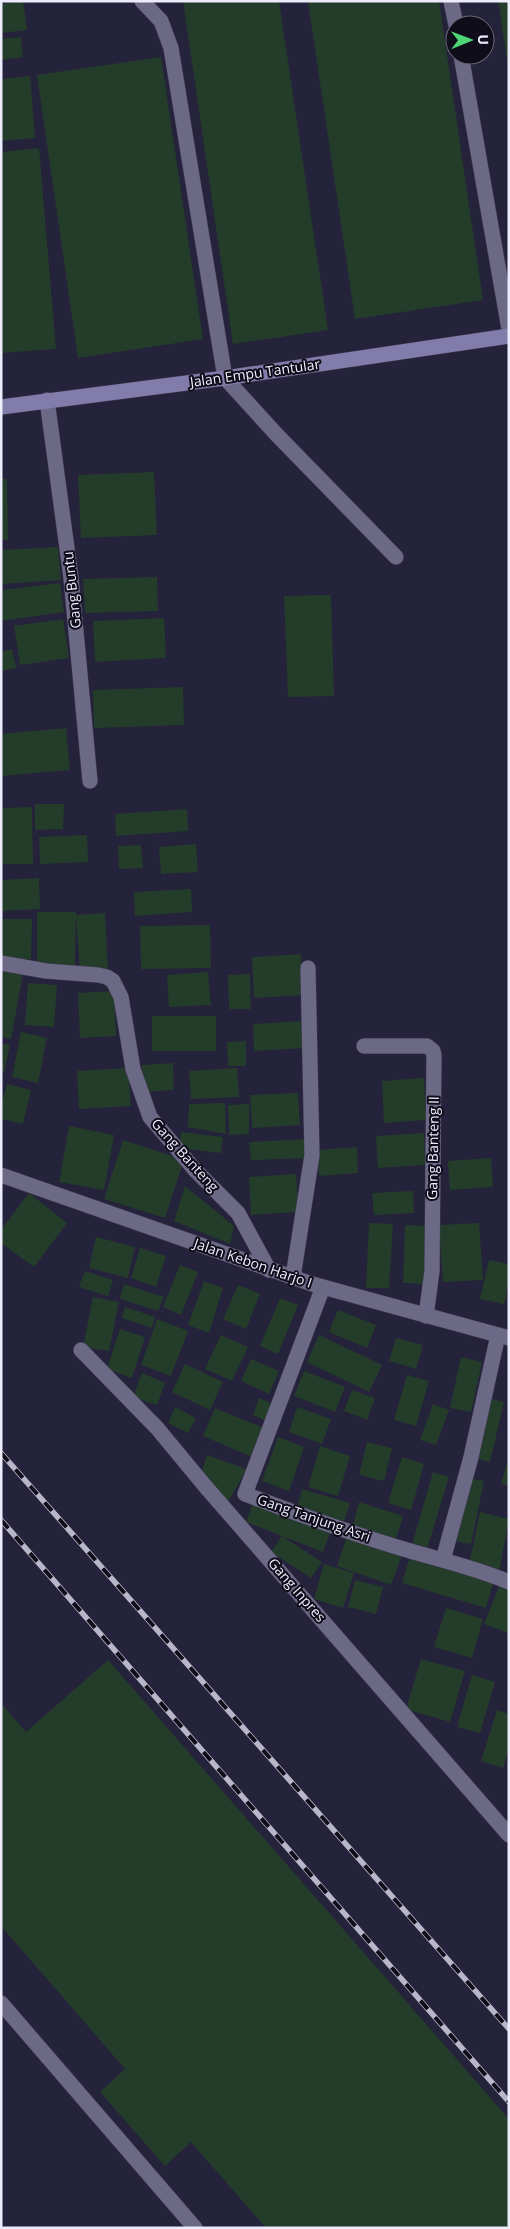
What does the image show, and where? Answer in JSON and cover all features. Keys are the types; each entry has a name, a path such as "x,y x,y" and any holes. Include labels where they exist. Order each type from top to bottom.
{"street":[{"path":"142,1 162,21 171,48 225,378 277,436 396,557"},
{"path":"451,1 454,15"},
{"path":"463,65 509,329"},
{"name":"Jalan Empu Tantular","path":"1,407 225,378 509,336"},
{"name":"Gang Buntu","path":"47,400 72,578 90,781"},
{"name":"Gang Banteng","path":"1,963 107,977 113,981 121,997 133,1069 150,1117 195,1170 238,1213 269,1270"},
{"path":"293,1277 312,1155 308,968"},
{"name":"Gang Banteng II","path":"364,1046 427,1046 433,1050 432,1271 426,1316"},
{"name":"Jalan Kebon Harjo I","path":"1,1174 269,1270 426,1316 504,1336"},
{"name":"Gang Tanjung Asri","path":"323,1287 245,1494 287,1511 509,1582"},
{"path":"443,1560 504,1336"},
{"name":"Gang Inpres","path":"81,1350 157,1428 509,1835"},
{"path":"231,1515 245,1494"},
{"path":"1,2003 195,2228"}],"building":[{"path":"23,1 27,30 1,33 1,4"},
{"path":"183,1 279,1 328,330 233,344"},
{"path":"308,1 439,1 445,42 445,65 448,65 483,300 355,319"},
{"path":"498,1 509,1 508,66"},
{"path":"21,37 23,57 1,60 1,39"},
{"path":"161,57 203,339 78,358 37,75"},
{"path":"30,76 35,138 1,141 1,79"},
{"path":"39,148 56,349 1,353 1,152"},
{"path":"154,472 157,535 81,538 78,475"},
{"path":"1,479 7,479 8,540 1,540"},
{"path":"58,547 61,580 1,584 1,550"},
{"path":"157,577 158,611 85,613 83,579"},
{"path":"60,583 64,612 1,621 1,590"},
{"path":"331,595 334,696 288,697 284,596"},
{"path":"164,618 166,658 95,662 93,621"},
{"path":"63,619 69,658 20,665 14,626"},
{"path":"12,649 16,668 1,671 1,652"},
{"path":"183,687 184,725 94,728 93,690"},
{"path":"66,728 70,770 2,776 1,734"},
{"path":"35,804 64,804 63,829 35,830"},
{"path":"32,807 33,864 1,864 1,808"},
{"path":"187,809 188,831 116,836 115,814"},
{"path":"87,835 88,862 40,864 39,837"},
{"path":"196,844 198,872 161,874 159,847"},
{"path":"141,845 143,868 119,869 118,846"},
{"path":"39,878 40,909 1,911 1,880"},
{"path":"191,889 192,912 135,916 134,892"},
{"path":"37,912 76,912 75,967 37,966"},
{"path":"105,913 108,970 80,971 76,915"},
{"path":"1,919 32,919 31,959 1,959"},
{"path":"210,925 211,968 141,969 140,926"},
{"path":"301,954 303,995 254,998 252,957"},
{"path":"1,970 23,974 11,1039 1,1037"},
{"path":"208,972 211,1005 169,1007 167,975"},
{"path":"250,974 251,1009 229,1009 228,975"},
{"path":"28,983 57,985 54,1027 25,1025"},
{"path":"114,991 116,1036 80,1038 78,993"},
{"path":"152,1016 216,1016 216,1051 152,1051"},
{"path":"302,1021 303,1048 254,1051 253,1024"},
{"path":"21,1032 47,1038 38,1083 12,1077"},
{"path":"246,1041 246,1066 228,1066 227,1042"},
{"path":"1,1043 10,1045 4,1073 1,1072"},
{"path":"173,1063 174,1090 144,1092 142,1065"},
{"path":"128,1068 131,1106 79,1109 77,1071"},
{"path":"237,1068 239,1097 191,1099 189,1071"},
{"path":"424,1078 426,1120 384,1123 382,1081"},
{"path":"7,1084 31,1090 23,1124 1,1119 1,1107"},
{"path":"298,1093 300,1125 252,1128 250,1095"},
{"path":"225,1103 226,1134 188,1127 189,1104"},
{"path":"249,1104 249,1134 229,1135 228,1105"},
{"path":"69,1126 114,1135 104,1190 59,1182"},
{"path":"181,1132 223,1137 221,1153 179,1148"},
{"path":"424,1133 425,1165 378,1168 376,1136"},
{"path":"306,1139 307,1158 251,1160 249,1142"},
{"path":"123,1140 184,1160 165,1218 104,1199"},
{"path":"357,1147 358,1173 319,1176 317,1150"},
{"path":"491,1158 493,1187 450,1190 448,1161"},
{"path":"296,1174 299,1212 251,1215 249,1177"},
{"path":"185,1186 234,1226 230,1244 174,1221"},
{"path":"413,1191 414,1213 374,1215 372,1193"},
{"path":"29,1193 67,1223 34,1267 1,1243 1,1230"},
{"path":"369,1223 393,1224 389,1288 366,1288"},
{"path":"479,1223 483,1280 443,1282 439,1225"},
{"path":"405,1225 427,1226 424,1284 403,1283"},
{"path":"96,1237 135,1247 128,1278 89,1268"},
{"path":"140,1248 166,1256 156,1287 131,1278"},
{"path":"489,1260 509,1264 509,1283 504,1304 480,1299"},
{"path":"180,1265 198,1272 181,1315 163,1307"},
{"path":"85,1271 113,1280 108,1296 79,1287"},
{"path":"204,1281 223,1288 209,1333 188,1325"},
{"path":"124,1284 164,1297 158,1311 120,1299"},
{"path":"238,1285 260,1294 246,1329 223,1319"},
{"path":"93,1297 119,1302 109,1351 83,1347"},
{"path":"280,1298 298,1305 278,1354 260,1346"},
{"path":"125,1307 155,1317 152,1328 122,1318"},
{"path":"338,1310 376,1325 367,1348 329,1332"},
{"path":"157,1319 188,1331 171,1376 141,1365"},
{"path":"120,1329 145,1337 132,1378 107,1369"},
{"path":"221,1335 248,1347 232,1381 205,1369"},
{"path":"319,1335 382,1365 369,1392 307,1362"},
{"path":"396,1338 423,1345 416,1369 389,1361"},
{"path":"461,1357 482,1362 471,1412 450,1408"},
{"path":"251,1359 279,1371 269,1394 241,1381"},
{"path":"185,1364 223,1382 210,1410 172,1392"},
{"path":"304,1371 345,1387 335,1412 294,1396"},
{"path":"142,1373 165,1383 157,1405 133,1397"},
{"path":"407,1375 429,1381 416,1426 394,1420"},
{"path":"352,1390 375,1398 367,1420 344,1411"},
{"path":"259,1398 274,1404 267,1421 253,1415"},
{"path":"488,1398 504,1402 490,1462 474,1458"},
{"path":"433,1404 449,1410 436,1445 420,1440"},
{"path":"175,1407 196,1418 188,1433 168,1423"},
{"path":"297,1407 331,1419 322,1444 289,1432"},
{"path":"215,1408 264,1428 252,1457 203,1436"},
{"path":"278,1437 304,1447 289,1491 262,1481"},
{"path":"367,1442 392,1448 384,1481 359,1475"},
{"path":"320,1446 350,1456 338,1496 308,1487"},
{"path":"207,1455 247,1469 226,1505 200,1477"},
{"path":"402,1457 424,1464 411,1510 388,1503"},
{"path":"509,1457 509,1486 501,1484"},
{"path":"433,1472 449,1477 427,1549 412,1545"},
{"path":"468,1478 484,1481 471,1544 456,1541"},
{"path":"302,1489 350,1503 344,1522 297,1508"},
{"path":"254,1501 331,1530 323,1552 246,1522"},
{"path":"359,1502 403,1516 395,1542 352,1528"},
{"path":"480,1512 509,1519 499,1572 469,1565"},
{"path":"282,1536 322,1562 311,1578 271,1552"},
{"path":"347,1536 402,1555 391,1585 337,1566"},
{"path":"410,1556 494,1580 486,1608 402,1583"},
{"path":"324,1564 354,1573 343,1608 314,1599"},
{"path":"355,1580 383,1587 376,1614 348,1607"},
{"path":"499,1586 509,1590 508,1633 484,1624"},
{"path":"446,1608 483,1619 472,1658 434,1647"},
{"path":"421,1659 465,1671 450,1722 406,1709"},
{"path":"108,1660 509,2119 509,2228 266,2228 191,2142 165,2166 100,2092 125,2069 1,1926 1,1703 26,1732"},
{"path":"472,1675 495,1682 480,1733 457,1727"},
{"path":"497,1710 509,1714 509,1748 503,1768 481,1761"}],"railway":[{"path":"1,1453 509,2029"},
{"path":"1,1520 509,2102"}]}
